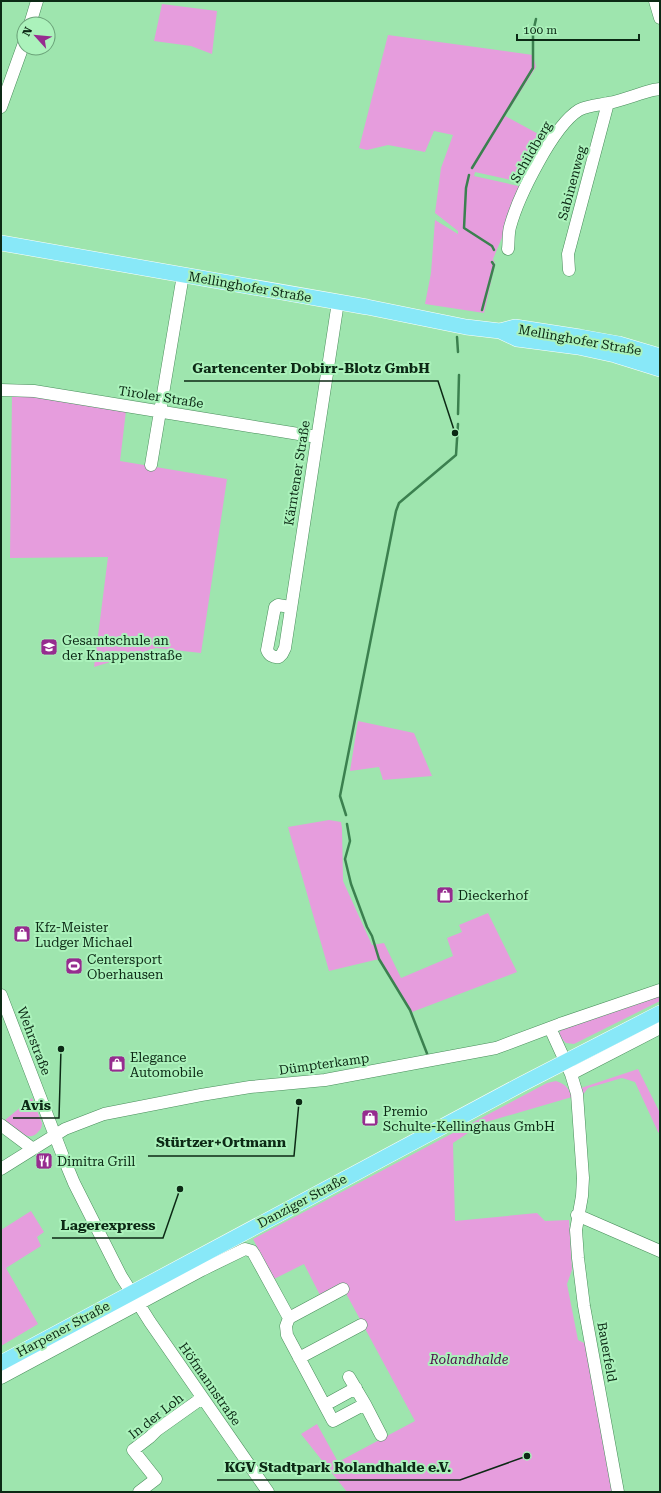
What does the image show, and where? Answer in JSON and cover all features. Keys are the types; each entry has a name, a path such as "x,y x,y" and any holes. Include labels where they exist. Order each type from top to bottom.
{"main road":[{"name":"Mellinghofer Straße","path":"1,243 338,302 466,327 500,331 517,339 578,347 616,355 660,369"},
{"name":"Mellinghofer Straße","path":"500,331 515,327 619,344 660,356"},
{"name":"Danziger Straße","path":"1,1363 132,1292 568,1068 606,1047 660,1013"}],"street":[{"path":"32,16 37,1"},
{"path":"655,1 660,18"},
{"path":"1,107 4,92 19,56"},
{"name":"Schildberg","path":"508,249 512,221 527,186 553,138 566,121 580,110 596,104 608,103 660,89"},
{"name":"Sabinenweg","path":"569,270 568,254 608,103"},
{"path":"151,465 183,275"},
{"name":"Kärntener Straße","path":"290,607 278,604 274,607 267,650 271,655 277,657 282,654 285,648 290,607 338,302"},
{"name":"Tiroler Straße","path":"1,390 34,392 317,437"},
{"name":"Dümpterkamp","path":"1,1170 55,1135 76,1124 96,1117 156,1103 250,1088 325,1080 502,1047 550,1028 660,990"},
{"name":"Wehrstraße","path":"1,996 74,1183 121,1276 132,1292"},
{"name":"Bauerfeld","path":"550,1028 568,1068 577,1094 583,1178 582,1196 577,1215 576,1240 580,1281 618,1492"},
{"path":"606,1047 660,1028"},
{"path":"1,1125 33,1149"},
{"path":"577,1215 660,1250"},
{"path":"140,1305 156,1294 241,1250 249,1249 254,1254 289,1318"},
{"path":"343,1289 289,1318 285,1330 333,1421 364,1404"},
{"name":"Höfmannstraße","path":"132,1292 150,1322 268,1492"},
{"name":"Harpener Straße","path":"1,1378 140,1305"},
{"path":"299,1358 361,1325"},
{"path":"20,1368 24,1350"},
{"path":"349,1377 381,1435"},
{"path":"325,1405 356,1388"},
{"name":"In der Loh","path":"139,1492 156,1479 133,1450 157,1430 202,1398"}],"green space":[{"path":"162,4 217,11 212,54 191,46 154,41"},
{"path":"388,35 533,55 536,67 505,116 542,136 516,181 475,172 474,176 523,187 493,259 495,264 484,313 425,304 431,273 435,220 458,234 458,231 435,213 441,168 453,135 434,131 425,152 388,145 367,150 359,148"},
{"path":"12,395 21,395 126,411 120,461 227,479 201,653 156,648 94,667 108,557 10,558"},
{"path":"358,721 414,733 432,776 383,780 379,767 350,771"},
{"path":"329,820 341,822 343,881 372,945 384,943 401,978 453,956 447,938 462,932 459,925 488,913 517,972 412,1012 379,959 329,971 288,827"},
{"path":"660,995 660,1001 574,1044 566,1043 558,1035 561,1030"},
{"path":"638,1069 660,1113 660,1133 658,1132 635,1082 622,1078 588,1088 582,1096 581,1088"},
{"name":"Rolandhalde","path":"556,1081 570,1091 572,1097 483,1123 453,1143 455,1221 537,1213 545,1221 569,1220 572,1270 567,1284 578,1340 586,1344 613,1492 347,1492 301,1434 317,1424 338,1462 415,1421 342,1286 321,1297 304,1264 274,1279 253,1239 547,1083"},
{"path":"32,1098 42,1124 38,1132 30,1136 21,1133 5,1120"},
{"path":"31,1211 44,1232 37,1237 41,1246 6,1268 38,1324 1,1346 1,1230"}],"waterway":[{"path":"472,168 533,68 533,32 536,19"},
{"path":"469,175 466,188 464,228 492,246 494,250"},
{"path":"482,310 494,265 492,262"},
{"path":"457,337 458,352"},
{"path":"458,414 459,375"},
{"path":"346,815 340,796 396,511 399,503 456,455 458,424"},
{"path":"347,824 350,841 345,859 351,884 367,927 372,936 379,959 410,1010 428,1056"}],"place":[{"name":"Gartencenter Dobirr-Blotz GmbH","path":"455,433"},
{"name":"Gesamtschule an der Knappenstraße","path":"49,647"},
{"name":"Dieckerhof","path":"445,895"},
{"name":"Kfz-Meister Ludger Michael","path":"22,934"},
{"name":"Centersport Oberhausen","path":"74,966"},
{"name":"Avis","path":"61,1049"},
{"name":"Elegance Automobile","path":"117,1064"},
{"name":"Stürtzer+Ortmann","path":"299,1102"},
{"name":"Premio Schulte-Kellinghaus GmbH","path":"370,1118"},
{"name":"Dimitra Grill","path":"44,1161"},
{"name":"Lagerexpress","path":"180,1189"},
{"name":"KGV Stadtpark Rolandhalde e.V.","path":"527,1456"}]}
